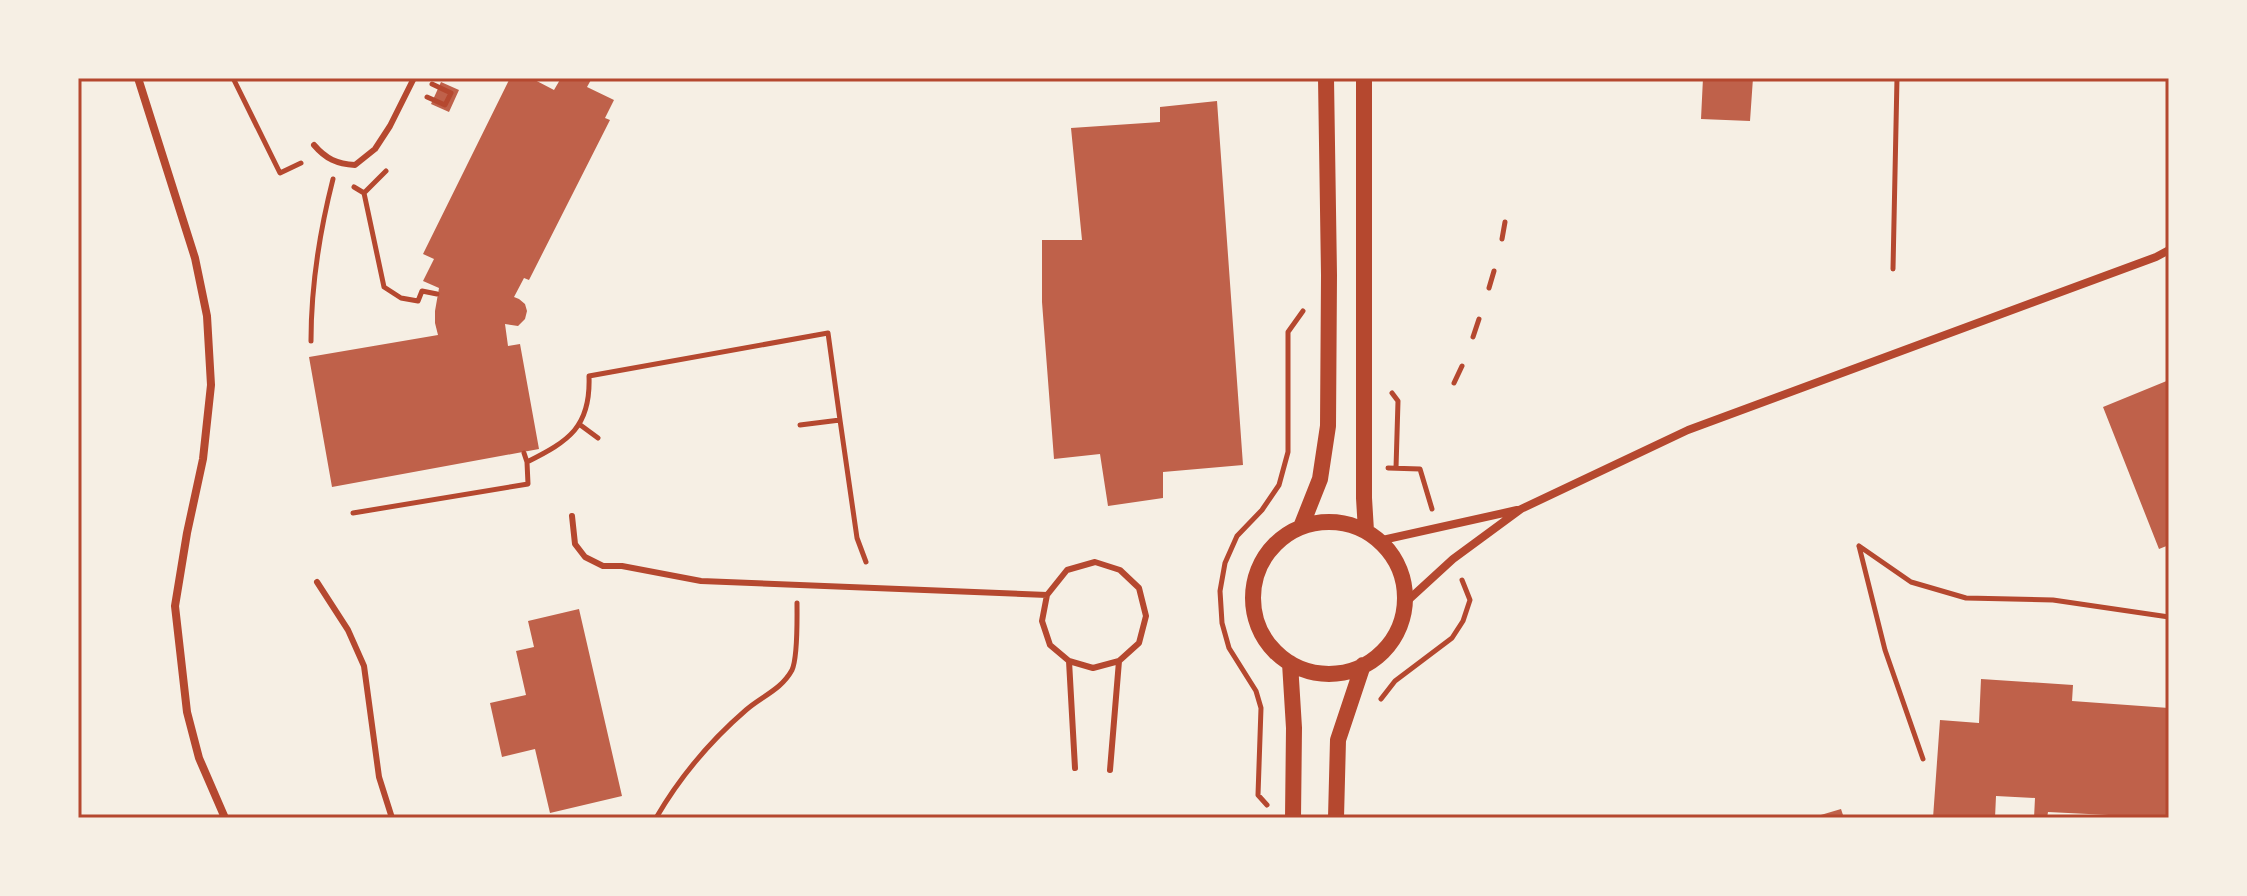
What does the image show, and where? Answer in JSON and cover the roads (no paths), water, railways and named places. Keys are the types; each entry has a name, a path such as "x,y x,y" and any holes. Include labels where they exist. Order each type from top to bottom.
{"main road":[{"path":"1301,527 1320,479 1328,426 1326,78"},
{"path":"1364,78 1364,438 1372,536"},
{"path":"1319,522 1343,523 1372,536 1385,546 1398,566 1405,590 1404,615 1394,637 1377,657 1355,670 1329,675 1303,671 1281,659 1263,639 1253,615 1252,589 1260,564 1276,543 1295,529 1319,522"},
{"path":"1290,663 1294,728 1293,818"},
{"path":"1336,818 1338,740 1363,665"}],"street":[{"path":"138,78 195,258 207,316 211,385 203,459 175,606 187,712 199,758 225,818"},
{"path":"1405,603 1453,559 1521,509 1688,430 2169,250"},
{"path":"1372,536 1521,509"}],"lane":[{"path":"314,145 324,157 337,163 355,165 375,149 414,78"},
{"path":"572,516 575,544 585,557 603,566 622,566 701,581 1047,595"},
{"path":"1095,562 1120,570 1139,588 1146,616 1139,643 1119,661 1093,668 1069,661 1050,645 1042,621 1047,595 1067,570 1095,562"},
{"path":"317,582 348,630 364,666 379,777 392,818"},
{"path":"1069,661 1075,768"},
{"path":"1110,770 1119,661"}]}
